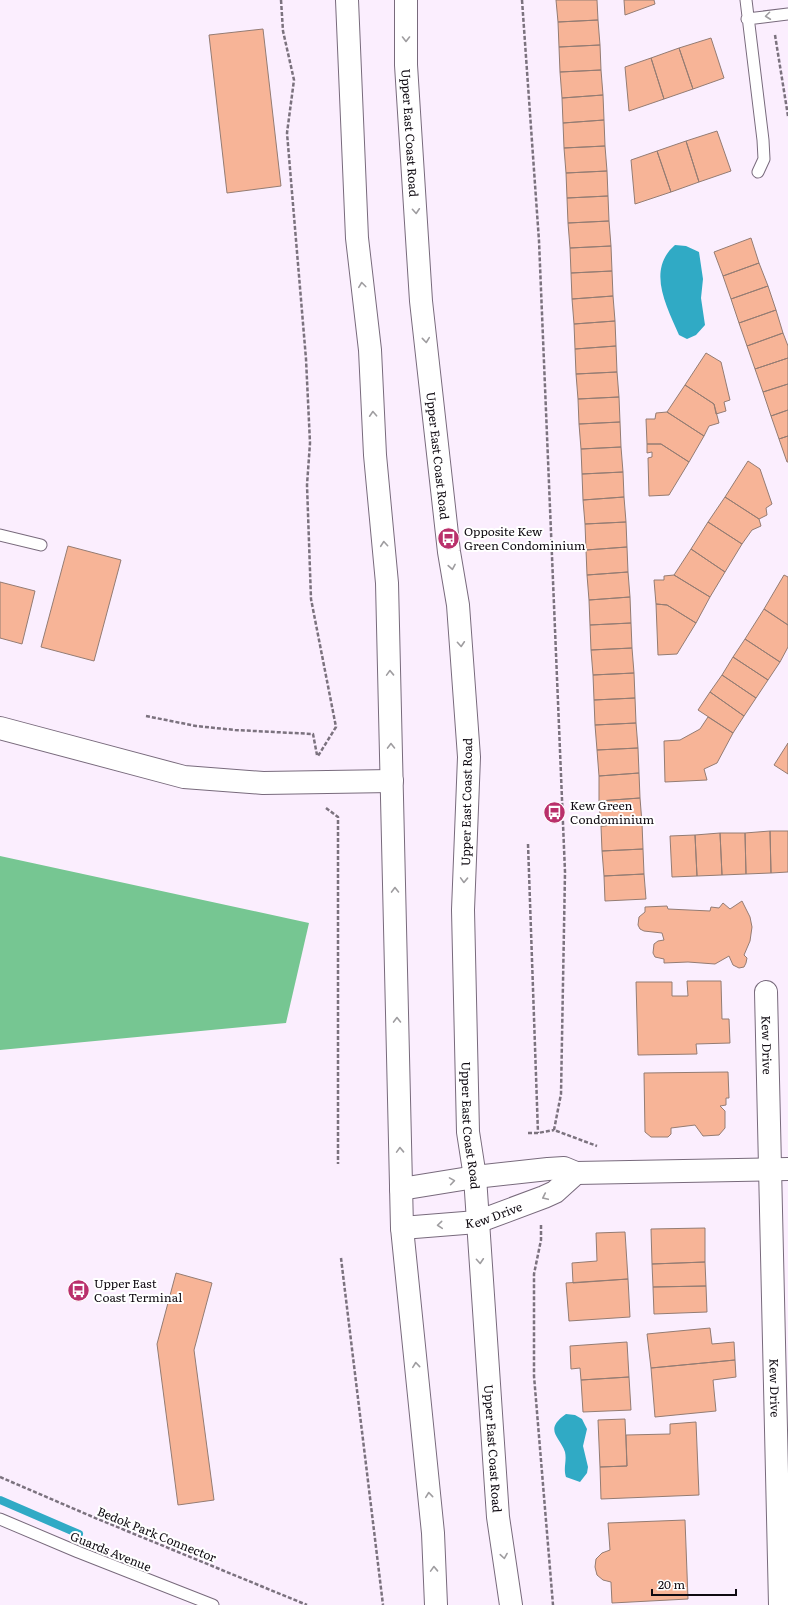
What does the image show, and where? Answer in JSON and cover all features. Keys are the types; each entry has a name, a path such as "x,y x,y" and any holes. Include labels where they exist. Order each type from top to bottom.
{"main road":[{"path":"348,0 357,238 370,350 375,455 387,584 402,1228 433,1533 436,1605"},
{"name":"Upper East Coast Road","path":"406,0 406,65 421,300 449,552 458,605 469,757 463,910 468,1132 474,1177 498,1517 511,1605"},
{"path":"0,728 184,777 263,783 392,781"},
{"name":"Kew Drive","path":"766,992 779,1169 780,1605"},
{"path":"401,1189 474,1177 559,1168 576,1173 779,1169"},
{"name":"Kew Drive","path":"402,1228 477,1222 555,1192 576,1173"}],"lane":[{"path":"746,0 764,159 758,172"},
{"path":"747,18 788,14"},
{"path":"0,535 41,545"},
{"name":"Guards Avenue","path":"0,1519 78,1552 213,1605"}],"path":[{"path":"146,716 196,726 234,730 313,734 318,756 336,727 311,599 307,485 310,443 306,358 287,133 294,80 283,31 281,0"},
{"path":"522,0 539,249 565,872 561,1094 554,1130"},
{"path":"773,15 788,116"},
{"path":"325,808 338,817 338,1164"},
{"path":"528,844 538,1133"},
{"path":"528,1133 554,1130 603,1148"},
{"path":"541,1223 541,1240 534,1274 534,1376 553,1605"},
{"path":"341,1258 383,1605"},
{"name":"Bedok Park Connector","path":"0,1477 93,1518 307,1605"}],"green space":[{"path":"0,856 309,923 286,1023 0,1050"}],"water":[{"path":"675,245 686,246 699,252 703,279 701,298 705,325 696,335 687,339 679,335 669,313 660,277 666,255"},
{"path":"566,1414 575,1415 582,1419 587,1429 583,1446 588,1467 587,1473 580,1482 566,1477 565,1452 554,1429 559,1420"}],"building":[{"path":"556,0 597,0 598,20 558,22"},
{"path":"624,0 654,0 655,4 625,15"},
{"path":"598,20 600,45 559,47 558,22"},
{"path":"263,29 281,186 227,193 209,35"},
{"path":"711,38 724,78 693,89 679,48"},
{"path":"600,45 601,70 560,72 559,47"},
{"path":"679,48 693,89 664,99 651,58"},
{"path":"651,58 664,99 629,111 625,67"},
{"path":"601,70 603,95 562,98 560,72"},
{"path":"603,95 604,120 563,123 562,98"},
{"path":"604,120 605,146 564,148 563,123"},
{"path":"717,131 731,171 699,182 686,141"},
{"path":"686,141 699,182 671,192 657,151"},
{"path":"605,146 607,171 566,173 564,148"},
{"path":"657,151 671,192 635,204 631,160"},
{"path":"607,171 608,196 567,198 566,173"},
{"path":"608,196 609,221 568,223 567,198"},
{"path":"609,221 611,246 570,248 568,223"},
{"path":"751,238 759,263 723,276 714,252"},
{"path":"611,246 612,271 571,273 570,248"},
{"path":"759,263 768,286 731,299 723,276"},
{"path":"612,271 613,296 572,299 571,273"},
{"path":"768,286 776,310 739,323 731,299"},
{"path":"613,296 615,321 574,324 572,299"},
{"path":"776,310 783,333 747,346 739,323"},
{"path":"615,321 616,346 575,349 574,324"},
{"path":"783,333 788,346 788,358 755,369 747,346"},
{"path":"616,346 617,372 576,374 575,349"},
{"path":"706,353 721,362 730,400 724,402 726,411 716,414 714,404 685,385"},
{"path":"788,358 788,384 763,392 755,369"},
{"path":"617,372 619,397 578,399 576,374"},
{"path":"788,384 788,410 771,416 763,392"},
{"path":"685,385 714,404 719,423 709,426 704,436 667,412"},
{"path":"619,397 620,422 579,424 578,399"},
{"path":"788,410 788,436 779,439 771,416"},
{"path":"667,412 704,436 689,462 661,444 647,444 646,419 655,419 656,413"},
{"path":"620,422 621,447 581,449 579,424"},
{"path":"788,436 788,462 787,462 779,439"},
{"path":"647,444 661,444 689,462 669,495 649,496 648,458 652,457 652,452 647,453"},
{"path":"621,447 623,472 582,474 581,449"},
{"path":"748,461 760,469 772,504 766,508 767,515 759,519 725,497"},
{"path":"623,472 624,497 583,500 582,474"},
{"path":"624,497 626,522 585,524 583,500"},
{"path":"725,497 759,519 761,526 752,530 742,544 708,522"},
{"path":"626,522 627,547 586,550 585,524"},
{"path":"708,522 742,544 725,572 691,549"},
{"path":"68,546 121,560 94,661 41,647"},
{"path":"627,547 628,572 587,575 586,550"},
{"path":"691,549 725,572 710,597 674,575"},
{"path":"628,572 630,597 589,600 587,575"},
{"path":"674,575 710,597 696,623 667,605 656,604 654,580 664,580 664,576"},
{"path":"784,575 788,577 788,625 764,609"},
{"path":"0,582 35,591 22,644 0,638"},
{"path":"630,597 631,623 590,625 589,600"},
{"path":"656,604 667,605 696,623 677,654 658,655"},
{"path":"764,609 788,625 788,647 780,662 745,639"},
{"path":"631,623 632,648 591,650 590,625"},
{"path":"745,639 780,662 768,680 733,657"},
{"path":"632,648 634,673 593,675 591,650"},
{"path":"733,657 768,680 756,698 722,675"},
{"path":"634,673 635,698 594,700 593,675"},
{"path":"722,675 756,698 744,716 710,692"},
{"path":"710,692 744,716 733,733 698,710"},
{"path":"635,698 636,723 595,725 594,700"},
{"path":"708,717 733,733 717,763 704,769 707,780 665,782 664,741 680,740 700,729"},
{"path":"636,723 638,748 597,750 595,725"},
{"path":"788,743 788,774 774,765"},
{"path":"638,748 639,773 599,776 597,750"},
{"path":"639,773 640,798 599,801 599,776"},
{"path":"640,798 642,823 601,826 599,801"},
{"path":"642,823 643,849 602,851 601,826"},
{"path":"770,831 771,873 746,874 745,833"},
{"path":"770,831 788,831 788,872 771,873"},
{"path":"720,833 722,875 697,876 695,835"},
{"path":"720,833 745,833 746,874 722,875"},
{"path":"695,835 697,876 672,877 670,836"},
{"path":"643,849 644,874 604,876 602,851"},
{"path":"644,874 646,899 605,901 604,876"},
{"path":"742,901 750,917 752,927 750,941 744,955 747,958 744,967 739,968 733,965 729,956 715,964 688,962 664,963 664,959 655,957 653,953 654,944 658,941 664,940 662,933 644,931 640,929 638,925 639,917 645,912 645,907 667,906 668,909 710,911 711,907 719,908 723,903 730,909"},
{"path":"687,981 721,981 722,1019 729,1019 730,1043 696,1044 697,1054 638,1055 636,982 672,982 672,996 688,996"},
{"path":"728,1072 729,1098 726,1098 726,1105 720,1106 725,1111 725,1128 719,1135 703,1136 695,1125 671,1128 671,1134 668,1137 651,1137 645,1132 644,1073"},
{"path":"705,1228 705,1262 652,1264 651,1229"},
{"path":"625,1232 628,1279 573,1283 572,1263 597,1261 596,1233"},
{"path":"705,1262 706,1286 653,1287 652,1264"},
{"path":"176,1273 212,1283 194,1350 214,1500 178,1505 157,1344"},
{"path":"628,1279 630,1317 569,1321 566,1283"},
{"path":"706,1286 707,1312 654,1314 653,1287"},
{"path":"710,1328 712,1344 734,1342 735,1360 651,1368 647,1334"},
{"path":"627,1342 629,1377 581,1380 580,1368 571,1369 570,1346"},
{"path":"735,1360 736,1377 713,1380 716,1411 655,1417 651,1368"},
{"path":"629,1377 631,1410 583,1412 581,1380"},
{"path":"625,1419 627,1466 600,1467 598,1420"},
{"path":"696,1422 699,1495 601,1499 600,1467 627,1466 626,1435 670,1434 670,1424"},
{"path":"685,1520 688,1599 612,1603 611,1582 603,1580 597,1575 595,1567 596,1559 602,1553 610,1550 608,1523"}],"waterway":[{"path":"0,1500 79,1534"}],"place":[{"name":"Opposite Kew Green Condominium","path":"448,538"},
{"name":"Kew Green Condominium","path":"555,812"},
{"name":"Upper East Coast Terminal","path":"78,1290"}]}
